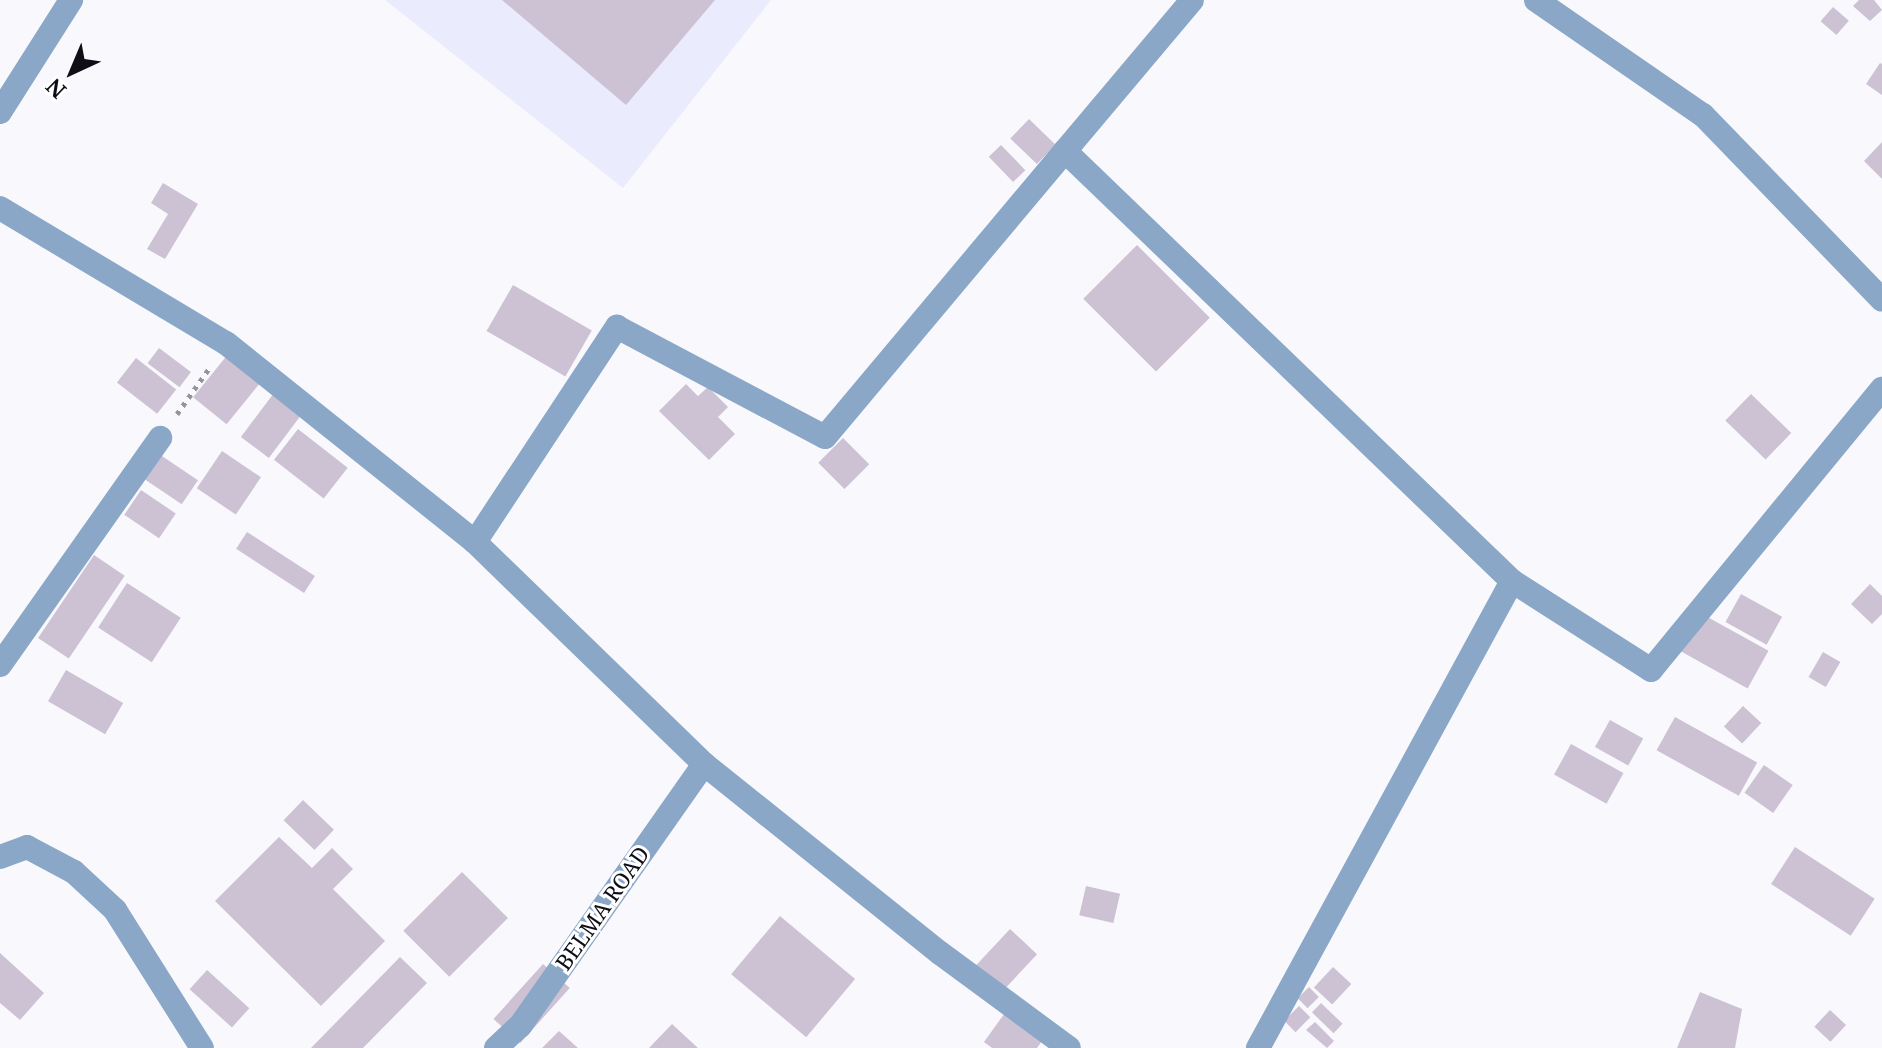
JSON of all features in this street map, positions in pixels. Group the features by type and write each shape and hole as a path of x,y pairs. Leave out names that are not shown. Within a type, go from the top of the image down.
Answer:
{"street":[{"path":"0,112 71,0"},
{"path":"475,542 617,327 825,437 1192,0"},
{"path":"1536,0 1703,115 1882,300"},
{"path":"1065,151 1512,581 1651,670 1882,389"},
{"path":"0,208 226,343 475,542 704,764 940,953 1069,1048"},
{"path":"0,665 160,438"},
{"path":"1258,1048 1512,581"},
{"name":"BELMA ROAD","path":"496,1048 520,1026 704,764"},
{"path":"0,857 27,847 74,872 105,901 202,1048"}],"path":[{"path":"160,438 226,343"}],"shaded area":[{"path":"385,0 771,0 623,188"}],"building":[{"path":"502,0 715,0 626,105"},
{"path":"1859,0 1874,0 1882,10 1870,21 1853,6"},
{"path":"1833,7 1849,21 1836,35 1821,21"},
{"path":"1882,64 1882,95 1866,84"},
{"path":"1029,119 1056,145 1037,164 1010,138"},
{"path":"1882,142 1882,179 1864,161"},
{"path":"1001,145 1025,170 1013,182 989,157"},
{"path":"163,183 198,204 165,259 147,249 168,214 151,203"},
{"path":"1137,245 1210,318 1156,372 1083,299"},
{"path":"513,285 592,330 565,376 486,331"},
{"path":"159,348 191,372 180,387 148,363"},
{"path":"229,353 262,380 227,424 193,397"},
{"path":"136,358 176,389 157,414 117,382"},
{"path":"686,384 698,396 708,387 728,407 718,417 735,434 709,460 659,411"},
{"path":"280,385 308,406 269,458 241,437"},
{"path":"1751,394 1791,433 1766,460 1725,421"},
{"path":"298,429 348,468 324,499 274,460"},
{"path":"843,438 869,464 844,489 818,463"},
{"path":"222,451 261,477 236,515 197,488"},
{"path":"159,454 198,480 182,504 143,478"},
{"path":"141,490 176,513 159,538 124,515"},
{"path":"247,532 315,576 304,593 236,549"},
{"path":"94,555 125,576 69,659 38,638"},
{"path":"127,583 181,618 152,662 98,627"},
{"path":"1870,584 1882,596 1882,614 1872,624 1851,604"},
{"path":"1741,594 1782,617 1767,645 1725,622"},
{"path":"1702,614 1768,651 1748,688 1681,652"},
{"path":"1823,652 1840,662 1826,687 1808,677"},
{"path":"66,670 123,703 105,734 48,701"},
{"path":"1743,706 1761,723 1742,744 1724,726"},
{"path":"1675,717 1757,763 1739,796 1657,750"},
{"path":"1610,720 1643,738 1628,766 1595,747"},
{"path":"1571,744 1623,773 1607,804 1554,775"},
{"path":"1764,765 1793,785 1773,813 1744,793"},
{"path":"303,800 334,830 314,850 284,820"},
{"path":"279,837 312,868 332,848 353,869 333,889 385,941 321,1006 215,901"},
{"path":"1795,847 1875,899 1851,936 1771,884"},
{"path":"462,872 508,918 449,977 403,931"},
{"path":"1086,886 1120,894 1113,923 1079,915"},
{"path":"780,916 855,979 806,1037 731,974"},
{"path":"1010,929 1037,954 1003,991 976,966"},
{"path":"0,953 44,993 20,1020 0,1003"},
{"path":"400,957 427,983 363,1048 311,1048"},
{"path":"543,964 570,988 520,1043 493,1019"},
{"path":"1333,967 1351,984 1332,1005 1314,987"},
{"path":"207,970 249,1008 232,1027 190,989"},
{"path":"1309,987 1319,997 1308,1008 1298,998"},
{"path":"1700,992 1742,1009 1735,1048 1677,1048"},
{"path":"1012,1003 1049,1031 1037,1048 992,1048 984,1042"},
{"path":"1321,1003 1343,1024 1334,1033 1312,1012"},
{"path":"1299,1006 1310,1017 1295,1032 1284,1021"},
{"path":"1830,1010 1846,1025 1830,1042 1814,1027"},
{"path":"1315,1022 1334,1041 1327,1048 1306,1030"},
{"path":"672,1024 698,1048 649,1048"},
{"path":"559,1031 578,1048 542,1048"}]}
